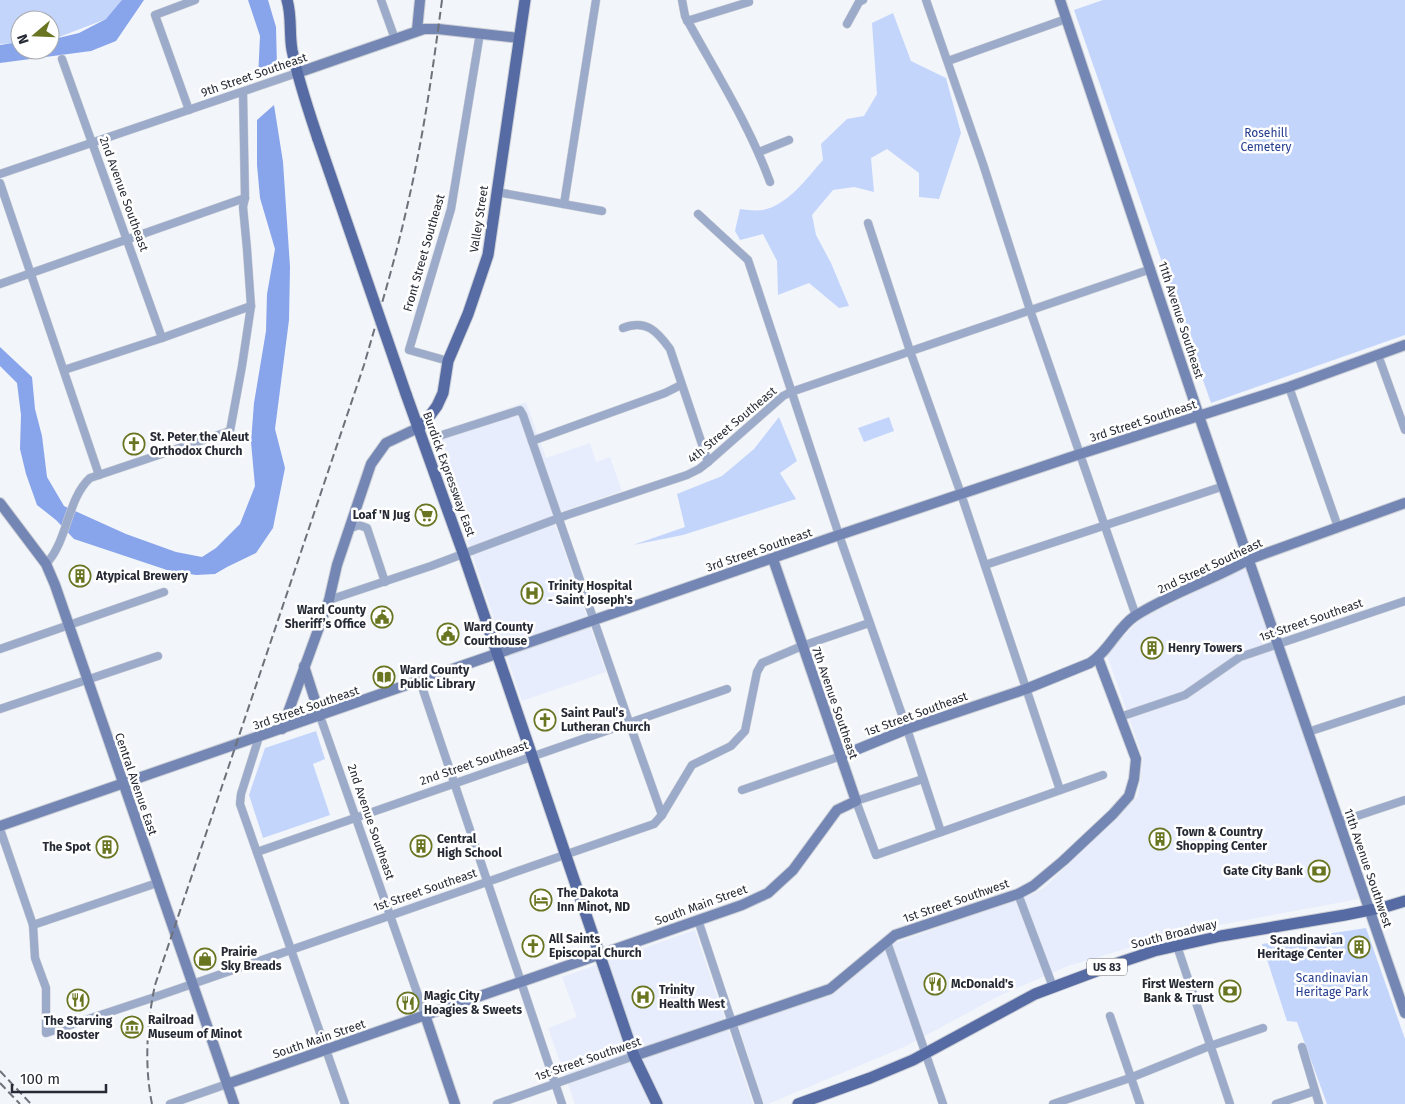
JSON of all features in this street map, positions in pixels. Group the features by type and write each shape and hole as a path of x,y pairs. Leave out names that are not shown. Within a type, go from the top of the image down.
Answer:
{"main road":[{"name":"Burdick Expressway East","path":"287,0 297,73 318,139 498,654 634,1056 656,1102"},
{"name":"Valley Street","path":"418,428 426,422 443,393 448,361 468,314 488,255 525,0"},
{"name":"South Broadway","path":"798,1104 870,1078 926,1054 1035,994 1154,951 1221,936 1405,902"}],"street":[{"path":"189,110 155,15 194,0"},
{"path":"381,0 395,39"},
{"path":"417,30 420,0"},
{"path":"564,204 596,0"},
{"path":"682,0 687,21 759,152 770,182"},
{"path":"847,24 859,2 863,0"},
{"path":"926,0 1009,240 1030,310 1136,616"},
{"name":"11th Avenue Southeast","path":"1060,0 1199,416 1250,559 1308,732"},
{"path":"687,21 750,2"},
{"path":"948,61 1066,19"},
{"name":"9th Street Southeast","path":"0,174 243,92 417,30 434,28 519,38"},
{"name":"Front Street Southeast","path":"448,361 409,350 451,209 480,34"},
{"name":"2nd Avenue Southeast","path":"62,59 162,338"},
{"path":"46,564 55,555 77,498 84,483 90,478 230,431 251,306 243,206 245,198 243,92"},
{"path":"759,152 789,140"},
{"path":"0,183 99,475"},
{"path":"497,192 602,211"},
{"path":"0,284 245,198"},
{"path":"698,214 748,260 839,535 941,832 1103,775"},
{"path":"868,223 910,352 961,494 1060,790"},
{"name":"4th Street Southeast","path":"329,600 385,582 558,518 687,475 708,462 783,396 791,392 1151,269"},
{"path":"64,370 251,306"},
{"path":"623,328 631,325 644,325 658,334 670,349 708,462"},
{"name":"3rd Street Southeast","path":"0,827 839,535 1080,454 1289,387 1405,345"},
{"path":"1378,355 1405,430"},
{"path":"532,440 665,393 681,385"},
{"path":"1289,387 1338,527"},
{"path":"442,435 520,410 523,415 662,815"},
{"path":"282,729 329,600 337,565 371,464 382,448 392,440 418,428"},
{"path":"985,565 1224,486"},
{"name":"Central Avenue East","path":"0,503 46,564 55,586 234,1104"},
{"name":"2nd Street Southeast","path":"1098,658 1126,623 1136,616 1250,559 1405,503"},
{"path":"351,528 359,525 367,528 385,582"},
{"name":"7th Avenue Southeast","path":"773,559 876,855 941,832"},
{"path":"0,649 164,592"},
{"name":"1st Street Southeast","path":"1120,717 1185,695 1240,657 1405,601"},
{"path":"662,815 692,765 731,746 745,731 757,672 762,663 802,646 869,623"},
{"path":"0,709 158,656"},
{"name":"1st Street Southeast","path":"742,790 841,756 907,729 1026,689 1098,658"},
{"name":"1st Street Southwest","path":"497,1104 830,989 895,935 1018,894 1033,886 1113,814 1129,796 1134,779 1136,759 1098,658"},
{"name":"2nd Avenue Southeast","path":"304,665 320,716 425,1015"},
{"path":"420,681 562,1104"},
{"name":"2nd Street Southeast","path":"257,852 727,689"},
{"path":"1308,732 1405,700"},
{"name":"11th Avenue Southwest","path":"1308,732 1405,1013"},
{"path":"259,737 241,794 240,804 345,1104"},
{"name":"South Main Street","path":"227,1084 742,905 768,893 793,870 837,810 856,801 923,779"},
{"path":"1339,822 1405,800"},
{"name":"1st Street Southeast","path":"33,925 35,958 46,988 46,1033 60,1030 654,824 662,815"},
{"path":"0,827 33,925 157,883"},
{"path":"1018,894 1053,987"},
{"path":"698,920 759,1104"},
{"path":"888,942 943,1104"},
{"path":"1177,946 1230,1104"},
{"path":"425,1015 456,1104"},
{"path":"1110,1016 1140,1104"},
{"path":"1053,1104 1130,1078 1210,1046 1263,1028"},
{"path":"1302,1047 1319,1104"},
{"path":"170,1104 227,1084"},
{"path":"1276,1104 1315,1091"}],"shaded area":[{"name":"Trinity Hospital - Saint Joseph's","path":"526,402 546,458 590,443 596,462 610,457 622,491 552,515 606,672 522,701 431,434"},
{"path":"1247,567 1359,899 1182,932 1068,966 1001,995 904,1047 768,1104 764,1104 738,1024 834,993 895,943 1035,893 1044,888 1138,796 1143,758 1107,655 1140,619"},
{"name":"Trinity Health West","path":"695,930 753,1104 575,1104 548,1028 577,1017 562,977"}],"green space":[{"path":"0,0 124,0 106,19 60,37 60,10 10,10 10,44 0,44"},
{"name":"Rosehill Cemetery","path":"1103,0 1405,0 1405,335 1211,403 1074,10"},
{"path":"893,13 911,61 946,78 961,133 939,199 919,197 919,173 887,149 871,158 874,192 854,187 833,190 812,215 816,235 831,263 849,306 839,308 809,283 778,295 777,261 763,234 740,240 735,231 740,209 763,210 781,203 789,197 823,160 821,144 847,119 864,116 877,94 872,23"},
{"path":"779,417 797,461 780,473 796,499 683,535 633,545 685,527 677,494 722,476 754,449"},
{"path":"889,417 894,431 864,442 858,428"},
{"path":"316,731 325,759 313,764 330,815 263,838 249,795 265,748"},
{"name":"Scandinavian Heritage Park","path":"1366,928 1405,1039 1405,1104 1327,1104 1297,1022 1287,1021 1262,944"}],"water":[{"path":"122,0 144,0 116,41 91,51 60,55 60,38 79,33 106,19"},
{"path":"248,0 268,0 276,27 277,67 258,78 260,36"},
{"path":"10,44 10,60 23,60 0,63 0,45"},
{"path":"274,105 283,162 290,267 289,320 275,429 285,468 273,528 256,553 215,574 196,575 167,570 74,539 56,520 37,505 26,474 20,449 21,415 17,383 0,366 0,347 32,377 35,409 42,436 47,477 64,506 126,534 176,552 202,557 216,548 240,524 255,486 251,442 254,403 266,331 267,294 275,249 260,198 257,165 257,120"}],"railway":[{"path":"152,1104 147,1059 150,1014 155,985 364,365 392,267 413,181 427,104 442,0"},
{"path":"0,1071 31,1104"},
{"path":"0,1083 20,1104"}],"place":[{"name":"St. Peter the Aleut Orthodox Church","path":"134,444"},
{"name":"Loaf 'N Jug","path":"426,515"},
{"name":"Atypical Brewery","path":"80,576"},
{"name":"Trinity Hospital - Saint Joseph's","path":"532,593"},
{"name":"Ward County Sheriff’s Office","path":"382,617"},
{"name":"Ward County Courthouse","path":"448,634"},
{"name":"Henry Towers","path":"1152,648"},
{"name":"Ward County Public Library","path":"384,677"},
{"name":"Saint Paul’s Lutheran Church","path":"545,720"},
{"name":"Town & Country Shopping Center","path":"1160,839"},
{"name":"Central High School","path":"421,846"},
{"name":"The Spot","path":"107,847"},
{"name":"Gate City Bank","path":"1319,871"},
{"name":"The Dakota Inn Minot, ND","path":"541,900"},
{"name":"All Saints Episcopal Church","path":"533,946"},
{"name":"Scandinavian Heritage Center","path":"1359,947"},
{"name":"Prairie Sky Breads","path":"205,959"},
{"name":"McDonald's","path":"935,984"},
{"name":"First Western Bank & Trust","path":"1230,991"},
{"name":"Trinity Health West","path":"643,997"},
{"name":"The Starving Rooster","path":"78,1000"},
{"name":"Magic City Hoagies & Sweets","path":"408,1003"},
{"name":"Railroad Museum of Minot","path":"132,1027"}]}
